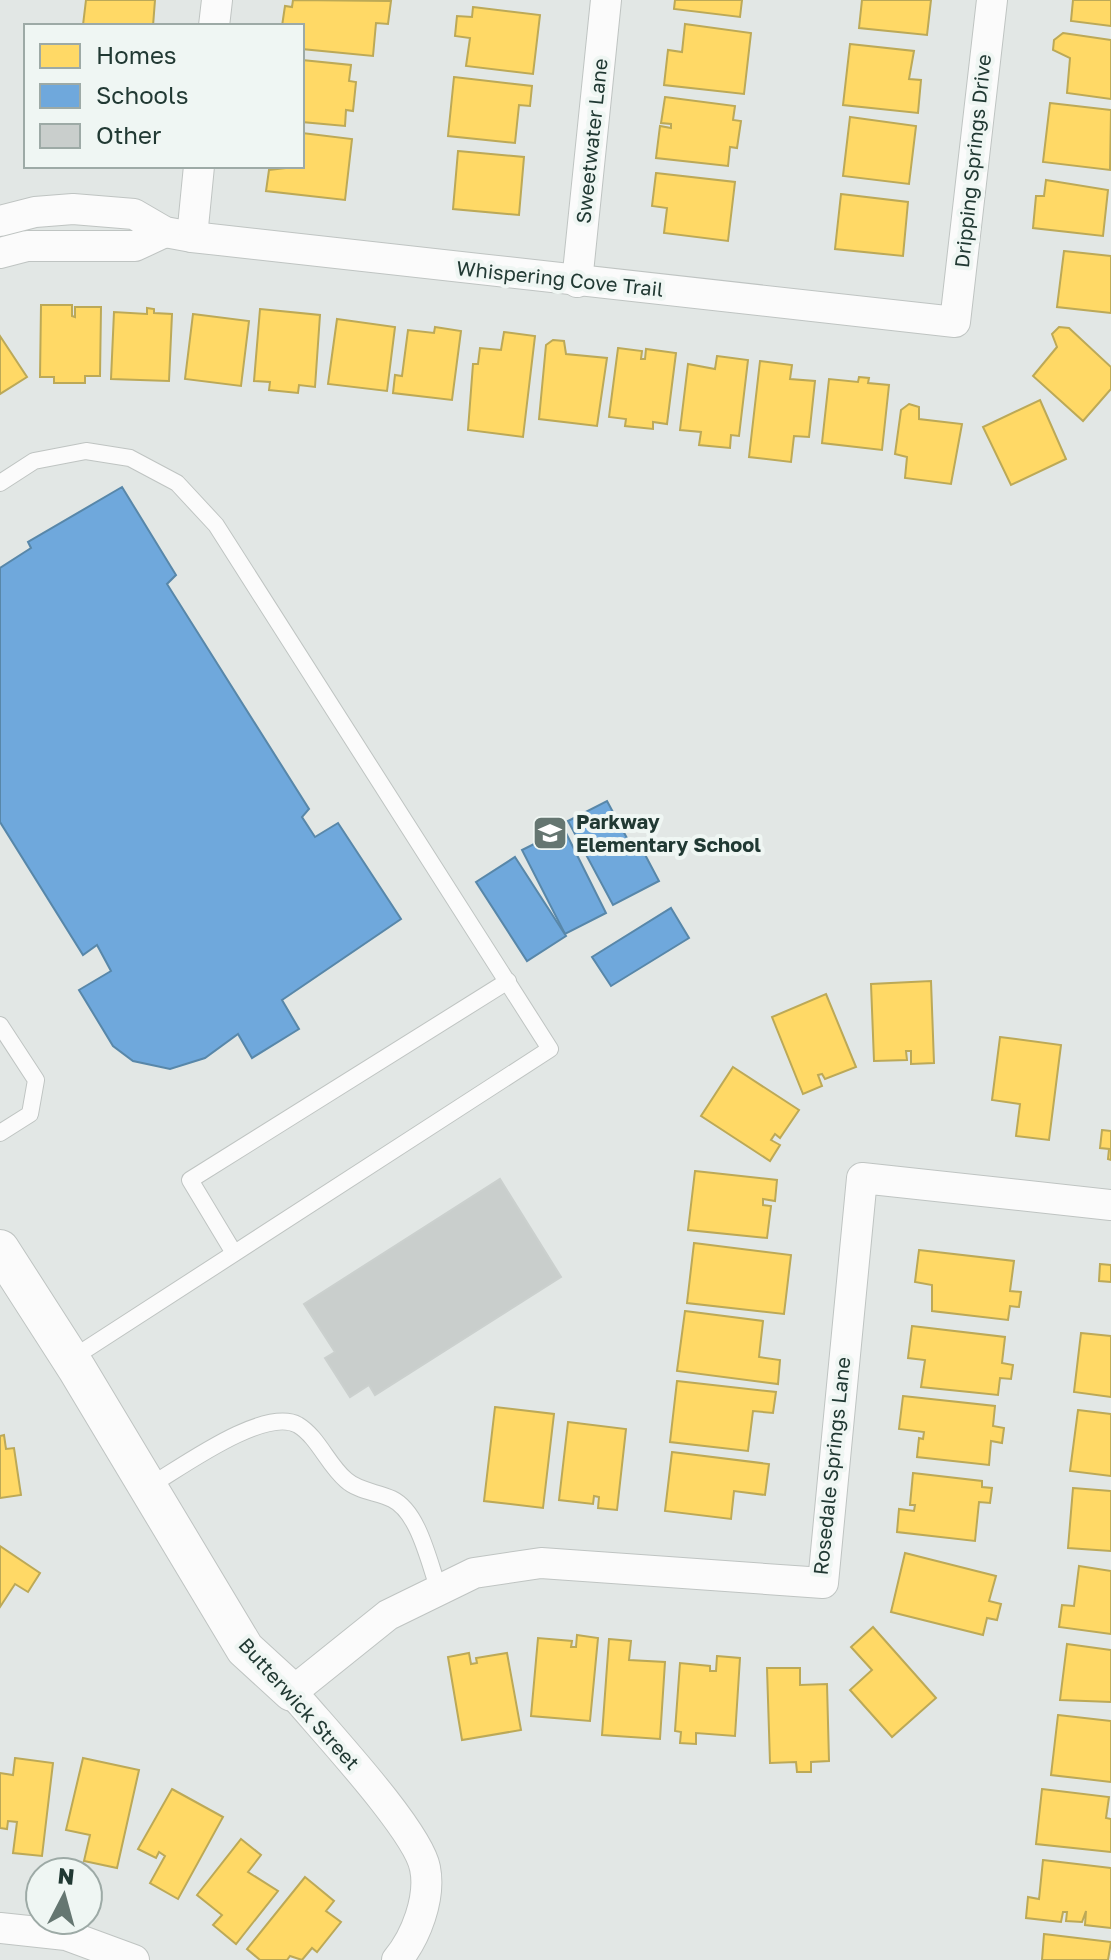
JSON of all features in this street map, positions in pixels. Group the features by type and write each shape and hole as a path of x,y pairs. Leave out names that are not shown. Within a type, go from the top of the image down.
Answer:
{"street":[{"path":"214,24 217,0"},
{"name":"Sweetwater Lane","path":"577,282 606,0"},
{"name":"Dripping Springs Drive","path":"955,322 992,0"},
{"path":"178,234 198,168"},
{"name":"Whispering Cove Trail","path":"0,221 35,212 73,209 134,214 178,234 577,282 955,322"},
{"name":"Whispering Cove Trail","path":"0,253 27,246 135,246 178,234"},
{"name":"Rosedale Springs Lane","path":"292,1692 388,1615 474,1573 541,1563 823,1583 862,1178 1111,1205"},
{"name":"Butterwick Street","path":"0,1249 74,1364 245,1649 292,1692 392,1810 425,1865 422,1911 397,1960"},
{"path":"0,1928 66,1935 134,1960"}],"lane":[{"path":"0,483 34,461 86,451 130,458 177,483 216,525 550,1049 234,1253 74,1364"},
{"path":"234,1253 190,1180 508,981"},
{"path":"0,1025 36,1080 30,1114 0,1133"},
{"path":"148,1487 244,1431 274,1421 295,1423 350,1484 394,1500 408,1511 439,1590"}],"building: Homes":[{"path":"86,0 155,0 153,24 83,24"},
{"path":"293,0 391,1 388,24 376,23 373,56 304,49 304,24 282,24 285,6 292,7"},
{"path":"675,0 742,0 740,17 674,9"},
{"path":"862,0 931,0 927,35 859,28"},
{"path":"1073,0 1111,0 1111,26 1071,21"},
{"path":"473,7 540,15 533,74 466,66 470,38 455,36 457,16 472,17"},
{"path":"685,24 751,33 744,94 664,85 668,50 682,52"},
{"path":"1063,33 1111,40 1111,99 1067,93 1070,58 1053,50 1054,40"},
{"path":"850,44 914,51 909,79 921,80 918,113 843,105"},
{"path":"304,60 351,65 349,81 356,82 353,111 346,110 345,126 304,122"},
{"path":"454,77 532,86 530,106 519,105 515,143 448,136"},
{"path":"665,97 735,106 733,120 741,121 737,148 730,147 728,166 656,158 660,126 671,128 671,124 661,123"},
{"path":"1050,103 1111,110 1110,170 1043,162"},
{"path":"850,117 916,126 909,184 843,176"},
{"path":"304,133 352,139 345,200 266,191 269,170 304,168"},
{"path":"458,151 524,157 519,215 453,209"},
{"path":"656,173 735,182 728,241 664,233 667,208 652,206"},
{"path":"1046,180 1108,190 1103,236 1033,228 1036,196 1044,196"},
{"path":"841,194 908,202 903,256 835,249"},
{"path":"1064,251 1111,256 1111,313 1057,307"},
{"path":"41,305 72,305 72,316 75,317 75,307 101,307 100,376 85,376 85,383 54,383 54,377 40,377"},
{"path":"147,308 154,309 154,313 172,314 169,381 111,379 114,312 147,314"},
{"path":"260,309 320,315 315,387 299,385 298,393 269,390 270,382 254,381"},
{"path":"193,314 249,321 241,386 185,379"},
{"path":"337,319 395,327 387,391 328,384"},
{"path":"435,327 461,331 452,400 393,393 395,375 402,376 408,330 434,333"},
{"path":"1059,327 1069,328 1111,367 1111,389 1083,421 1033,376 1057,347 1052,334"},
{"path":"504,332 535,336 523,437 468,430 473,364 478,364 480,348 501,350"},
{"path":"0,336 27,377 0,394"},
{"path":"553,340 564,341 566,354 607,358 597,426 539,419 546,345"},
{"path":"618,348 642,351 641,359 645,359 646,349 676,353 667,424 653,422 653,429 625,426 626,419 609,417"},
{"path":"717,356 748,360 739,436 731,435 730,448 699,445 701,432 680,430 688,364 715,369"},
{"path":"760,361 792,365 790,379 815,381 809,437 794,436 791,462 749,457"},
{"path":"859,377 869,378 868,383 889,385 882,450 822,443 829,379 858,382"},
{"path":"1040,400 1066,459 1011,485 983,427"},
{"path":"909,404 919,407 919,419 962,424 951,484 905,478 907,457 895,454 901,410"},
{"path":"931,981 934,1063 911,1064 911,1051 906,1051 907,1060 874,1061 871,984"},
{"path":"826,994 856,1067 825,1079 822,1074 818,1075 822,1086 803,1094 772,1017"},
{"path":"1000,1037 1061,1045 1049,1140 1016,1136 1020,1104 992,1100"},
{"path":"733,1067 799,1110 780,1138 775,1134 771,1140 780,1145 770,1161 701,1116"},
{"path":"1102,1130 1111,1131 1111,1160 1108,1159 1109,1149 1100,1148"},
{"path":"695,1171 777,1180 775,1201 763,1199 763,1205 771,1206 767,1238 688,1230"},
{"path":"694,1243 791,1255 784,1314 687,1303"},
{"path":"919,1250 1014,1261 1010,1291 1021,1292 1019,1307 1010,1306 1008,1320 932,1311 932,1285 915,1282"},
{"path":"1100,1264 1111,1265 1111,1282 1099,1281"},
{"path":"685,1311 763,1321 759,1357 780,1360 778,1384 677,1371"},
{"path":"912,1326 1005,1337 1002,1363 1013,1365 1011,1379 1000,1378 998,1395 921,1387 925,1360 908,1358"},
{"path":"1081,1333 1111,1336 1111,1397 1074,1392"},
{"path":"677,1381 776,1392 773,1413 753,1411 748,1451 670,1442"},
{"path":"903,1396 995,1406 993,1426 1004,1428 1002,1443 991,1441 989,1465 917,1457 919,1438 923,1439 924,1432 899,1429"},
{"path":"495,1407 554,1414 543,1508 484,1501"},
{"path":"1078,1410 1111,1414 1111,1476 1070,1471"},
{"path":"568,1422 626,1429 617,1510 598,1508 599,1497 594,1496 593,1504 559,1500"},
{"path":"4,1435 6,1449 14,1448 21,1495 0,1498 0,1436"},
{"path":"672,1452 769,1464 765,1495 734,1491 731,1519 665,1511"},
{"path":"913,1473 982,1481 982,1487 992,1488 990,1503 979,1502 975,1541 897,1532 899,1509 914,1511 915,1505 910,1505"},
{"path":"1073,1488 1111,1491 1111,1551 1068,1548"},
{"path":"0,1546 40,1573 28,1592 15,1584 0,1607"},
{"path":"905,1553 996,1576 989,1601 1001,1604 997,1620 987,1618 983,1635 891,1612"},
{"path":"1079,1566 1111,1571 1111,1634 1059,1627 1062,1605 1074,1606"},
{"path":"873,1627 936,1698 892,1737 850,1690 872,1670 851,1647"},
{"path":"577,1635 598,1638 590,1721 531,1716 538,1638 572,1641 571,1647 576,1647"},
{"path":"609,1639 631,1641 629,1660 665,1662 660,1739 602,1735"},
{"path":"1067,1644 1111,1650 1111,1702 1060,1700"},
{"path":"469,1653 471,1664 477,1663 476,1658 507,1653 521,1730 462,1740 448,1657"},
{"path":"717,1656 740,1658 735,1736 696,1733 696,1744 680,1743 681,1732 675,1731 680,1663 710,1666 710,1671 716,1671"},
{"path":"767,1668 800,1668 800,1685 827,1684 829,1761 811,1762 811,1772 797,1772 796,1762 770,1763"},
{"path":"1058,1715 1111,1721 1111,1782 1051,1775"},
{"path":"15,1758 53,1763 42,1856 13,1853 17,1822 8,1821 7,1829 0,1828 0,1773 13,1775"},
{"path":"83,1758 139,1770 117,1868 104,1865 104,1856 85,1856 90,1835 66,1830"},
{"path":"172,1789 223,1817 178,1899 150,1883 165,1856 159,1852 156,1858 138,1849"},
{"path":"1042,1789 1109,1797 1106,1818 1111,1819 1111,1852 1036,1844"},
{"path":"241,1839 261,1855 248,1872 278,1891 236,1944 213,1925 222,1915 197,1895"},
{"path":"1043,1860 1111,1868 1111,1928 1085,1925 1086,1911 1082,1922 1066,1921 1067,1912 1063,1912 1061,1922 1026,1918 1028,1897 1039,1899"},
{"path":"305,1877 334,1901 326,1911 341,1922 317,1952 312,1948 302,1960 290,1956 287,1960 260,1960 247,1949"},
{"path":"1044,1934 1111,1942 1108,1960 1042,1960"}],"building: Schools":[{"path":"122,487 176,575 167,584 309,809 302,817 315,837 338,823 401,919 282,1000 299,1029 252,1058 238,1034 205,1058 170,1069 133,1061 113,1046 79,990 111,971 97,945 83,955 0,822 0,568 31,548 28,542"},
{"path":"607,801 635,853 642,849 659,881 613,905 568,821"},
{"path":"564,829 606,913 565,934 522,850"},
{"path":"515,857 566,936 527,961 476,882"},
{"path":"671,908 689,938 611,986 592,957"}],"building: Other":[{"path":"500,1179 561,1277 375,1395 369,1385 350,1397 325,1358 335,1352 304,1304"}],"place":[{"name":"Parkway Elementary School","path":"550,833"}]}
